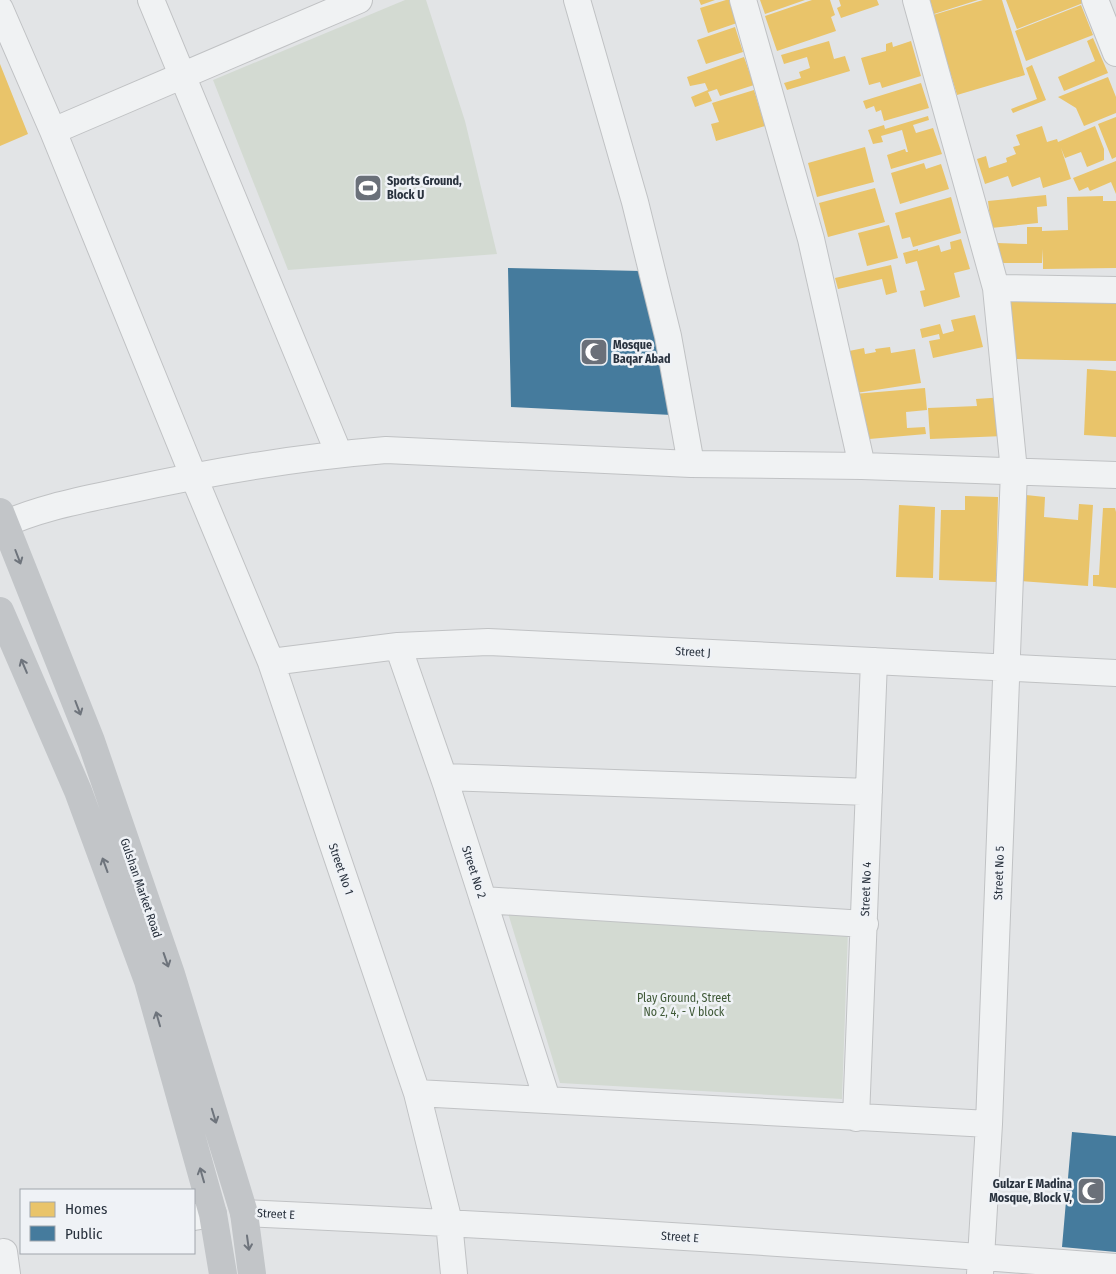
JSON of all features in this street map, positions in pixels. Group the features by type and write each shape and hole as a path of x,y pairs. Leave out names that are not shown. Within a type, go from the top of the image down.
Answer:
{"main road":[{"name":"Gulshan Market Road","path":"2,521 94,750 171,974 244,1213 252,1274"},
{"name":"Gulshan Market Road","path":"0,611 78,791 148,981 203,1216 223,1274"}],"street":[{"path":"151,0 339,454"},
{"path":"53,131 359,0"},
{"path":"577,0 635,202 668,336 690,464"},
{"path":"743,0 811,239 862,466"},
{"name":"Street No 5","path":"916,0 996,288 1014,471 989,1124 980,1265"},
{"name":"Street No 1","path":"0,8 53,131 271,662 417,1093 449,1222 454,1274"},
{"path":"1104,10 1116,53"},
{"path":"996,288 1116,290"},
{"path":"2,521 78,501 193,475 339,454 386,450 690,464 862,466 1116,475"},
{"name":"Street J","path":"271,662 398,646 488,642 1116,673"},
{"name":"Street No 2","path":"398,646 444,777 547,1099"},
{"name":"Street No 4","path":"856,1118 874,661"},
{"path":"444,777 868,792"},
{"path":"484,900 865,924"},
{"path":"417,1093 989,1124"},
{"name":"Street E","path":"244,1213 449,1222 980,1265 1116,1267"}],"green space":[{"name":"Sports Ground, Block U","path":"405,0 426,0 465,121 497,254 288,270 213,80"},
{"name":"Play Ground, Street No 2, 4, - V block","path":"507,910 848,930 842,1099 560,1083"}],"building: Homes":[{"path":"699,0 715,0 701,5"},
{"path":"729,0 737,23 708,33 700,8"},
{"path":"760,0 805,0 765,14"},
{"path":"812,0 830,0 835,15 831,17 836,31 777,51 765,16"},
{"path":"839,0 877,0 879,5 841,18 837,8 841,6"},
{"path":"930,0 978,0 934,14"},
{"path":"983,0 1002,0 1025,75 957,95 933,15"},
{"path":"1006,0 1082,0 1083,3 1017,29"},
{"path":"1081,5 1093,35 1026,61 1015,31"},
{"path":"735,27 743,52 706,64 697,40"},
{"path":"1093,38 1108,73 1064,91 1058,77 1095,61 1087,41"},
{"path":"829,41 834,59 845,56 850,71 787,90 784,83 801,78 799,72 810,68 807,57 784,64 781,55"},
{"path":"911,41 921,76 882,88 880,82 869,85 861,58 886,51 886,44 892,42 893,47"},
{"path":"744,57 754,85 720,96 717,89 708,92 712,101 695,107 691,97 708,90 705,83 690,86 687,77"},
{"path":"0,64 28,134 0,146"},
{"path":"1032,65 1046,100 1013,113 1011,109 1037,99 1026,68"},
{"path":"1108,77 1116,97 1116,113 1084,126 1076,108 1058,97"},
{"path":"921,83 929,108 884,121 881,110 876,112 874,106 866,109 863,101"},
{"path":"754,90 765,126 716,141 711,124 719,122 712,103"},
{"path":"928,116 929,120 913,125 916,133 933,128 942,154 891,169 887,155 905,149 908,152 902,130 881,136 883,142 873,144 868,130 884,125 885,129"},
{"path":"1116,117 1116,157 1112,159 1098,124"},
{"path":"1042,126 1047,142 1057,139 1058,142 1095,126 1104,149 1104,160 1087,167 1081,152 1065,158 1061,148 1071,179 1043,188 1040,177 1012,187 1008,176 985,184 977,159 986,156 989,168 1007,162 1006,158 1016,154 1013,147 1020,145 1016,135"},
{"path":"865,147 874,182 817,197 808,163"},
{"path":"1116,161 1116,194 1111,182 1090,191 1088,187 1079,191 1073,178"},
{"path":"924,163 926,169 941,164 949,189 900,204 891,173"},
{"path":"875,188 885,222 828,237 819,203"},
{"path":"1046,195 1047,206 1037,207 1038,223 991,228 988,201"},
{"path":"1103,196 1103,201 1116,201 1116,268 1043,269 1043,249 1042,263 996,263 997,243 1027,244 1027,227 1042,227 1042,231 1068,230 1067,197"},
{"path":"951,197 961,233 913,247 910,237 902,239 895,213"},
{"path":"889,225 898,258 867,266 858,233"},
{"path":"961,239 970,269 954,273 960,297 924,307 920,291 925,290 917,261 906,264 903,253 939,245 941,252 951,249 950,242"},
{"path":"891,265 897,292 886,295 882,279 838,289 835,278"},
{"path":"1005,291 1116,294 1116,361 1011,359"},
{"path":"975,315 983,347 933,358 929,341 940,339 939,334 922,338 920,329 940,324 943,334 954,331 951,320"},
{"path":"890,347 891,353 915,349 921,383 856,393 849,351 864,348 865,354 876,352 875,349"},
{"path":"1087,369 1116,371 1116,437 1084,435"},
{"path":"925,388 927,410 906,412 907,428 925,427 926,434 858,440 854,394"},
{"path":"1005,397 1004,436 930,439 928,408 977,406 976,399"},
{"path":"1026,495 1045,497 1044,517 1078,520 1079,504 1093,505 1088,586 1020,581"},
{"path":"965,496 998,497 996,582 939,580 941,510 965,510"},
{"path":"899,505 935,507 933,578 896,577"},
{"path":"1103,508 1115,508 1116,512 1116,588 1093,586 1093,575 1099,575"}],"building: Public":[{"path":"508,268 641,271 672,415 511,407"},
{"name":"Gulzar E Madina Mosque, Block V,","path":"1072,1132 1116,1136 1116,1252 1062,1247"}],"place":[{"name":"Sports Ground, Block U","path":"368,188"},
{"name":"Mosque Baqar Abad","path":"594,352"},
{"name":"Gulzar E Madina Mosque, Block V,","path":"1091,1191"}]}
